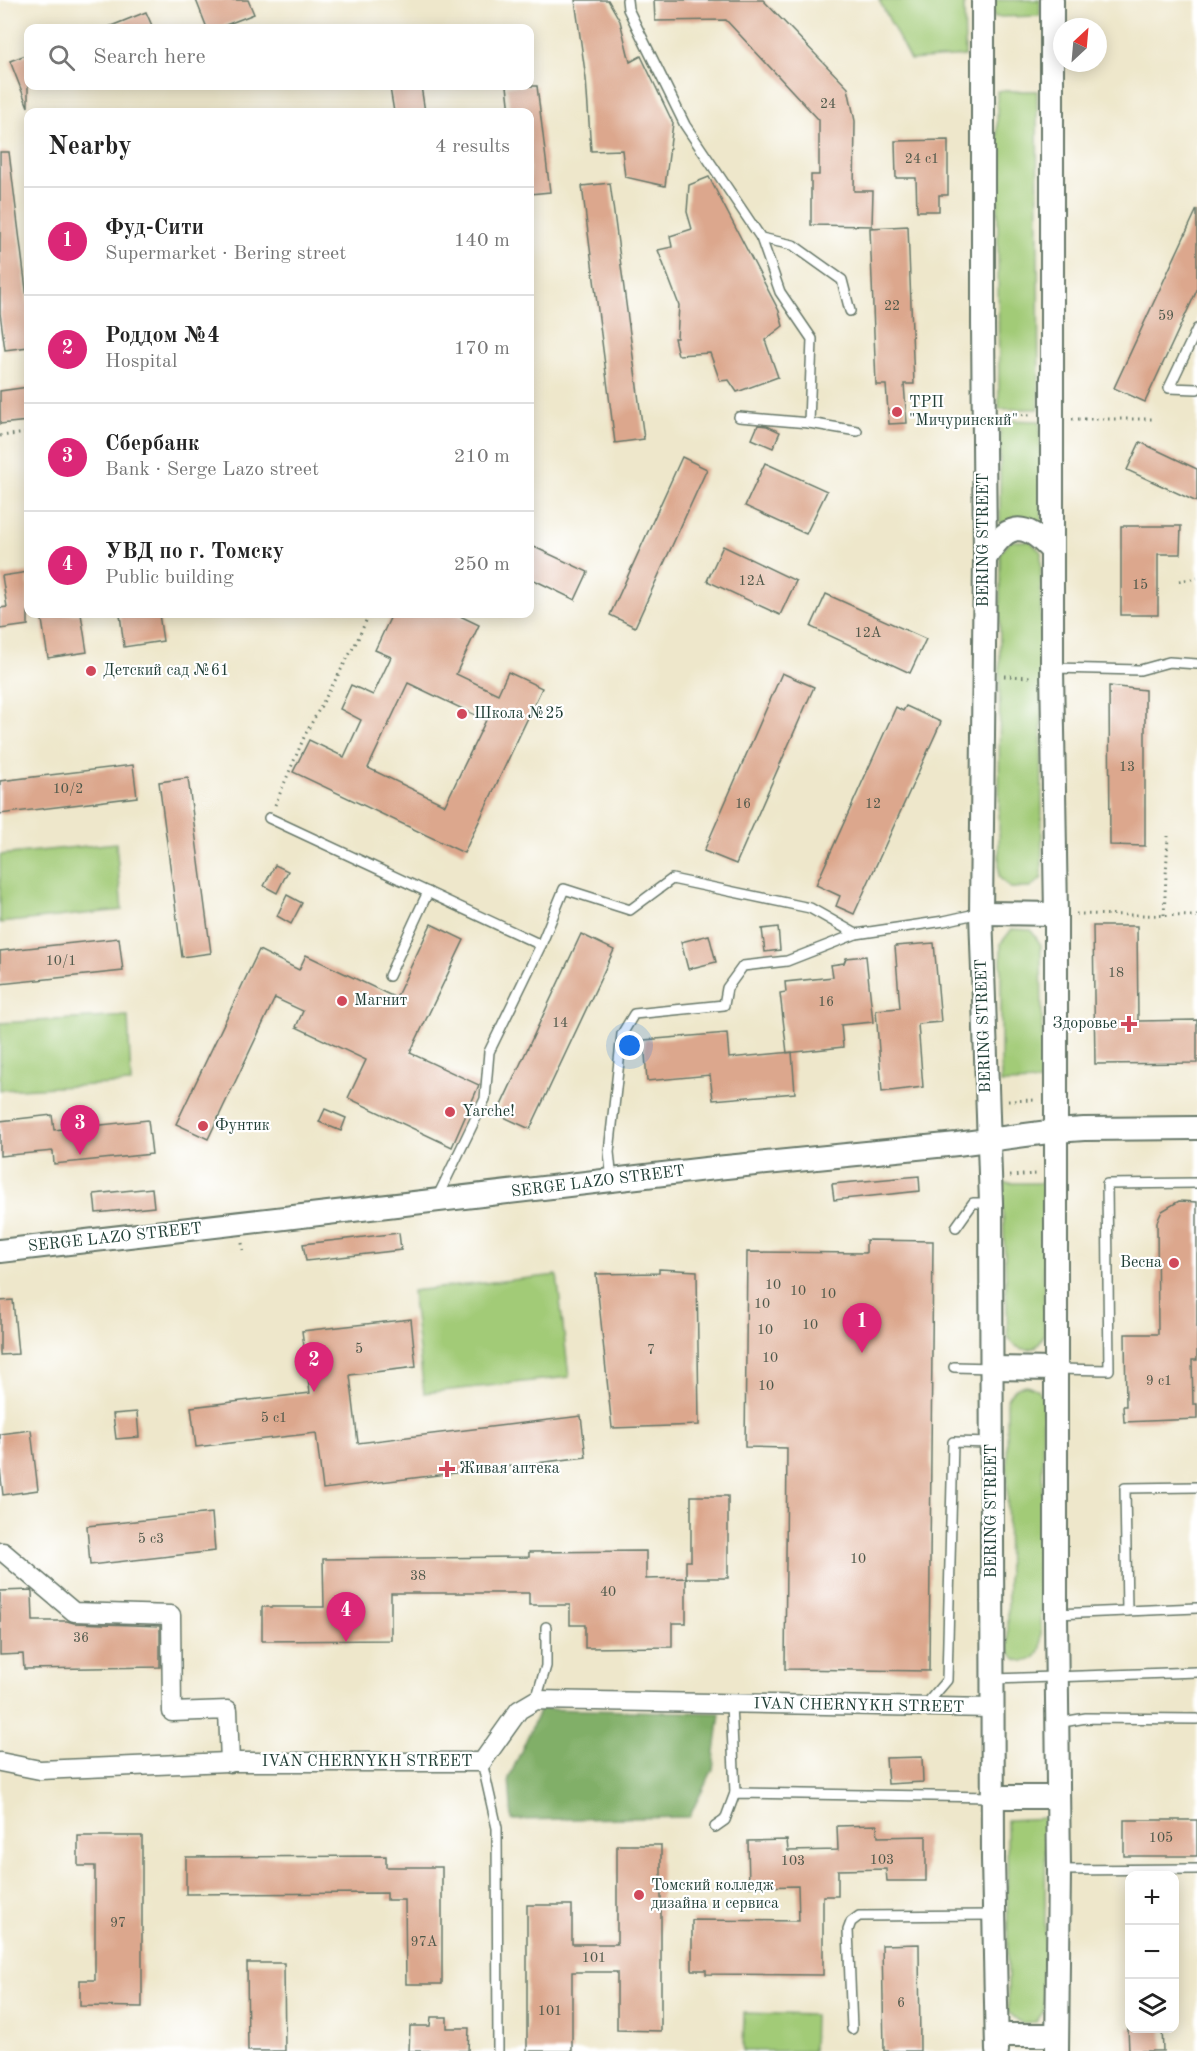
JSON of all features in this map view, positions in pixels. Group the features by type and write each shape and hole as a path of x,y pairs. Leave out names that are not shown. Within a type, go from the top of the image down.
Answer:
{"street":[{"name":"BERING STREET","path":"983,0 985,559 981,912 991,1203 993,1797 997,2043"},
{"path":"997,2043 1057,2043 1059,1870 1056,1614 1056,914 1046,673 1052,551 1052,0"},
{"path":"985,559 995,542 1005,532 1019,529 1033,533 1052,551"},
{"path":"981,912 1056,914"},
{"name":"SERGE LAZO STREET","path":"0,1251 1056,1131 1197,1128"},
{"path":"992,1368 1056,1369"},
{"path":"0,1552 3,1552 74,1612 171,1615 172,1712 228,1710 230,1762"},
{"name":"IVAN CHERNYKH STREET","path":"0,1762 40,1770 230,1762 482,1762 519,1710 536,1700 993,1708"},
{"path":"993,1797 1058,1797"}],"lane":[{"path":"627,0 628,9 685,125 761,238 780,292 812,339 809,423"},
{"path":"761,238 793,245 842,280 850,311"},
{"path":"1197,329 1169,388 1197,389"},
{"path":"739,417 809,423 857,431"},
{"path":"1046,673 1140,670 1169,662 1197,664"},
{"path":"269,818 541,945"},
{"path":"436,1201 485,1099 489,1052 541,945 564,889 630,910 672,879 810,908 856,934"},
{"path":"389,976 428,892"},
{"path":"612,1180 609,1152 621,1034 634,1014 724,1005 728,988 743,966 787,961 856,934 944,921 981,912"},
{"path":"1056,1369 1109,1370 1107,1184 1197,1183"},
{"path":"956,1227 973,1203 991,1203"},
{"path":"954,1367 992,1368"},
{"path":"924,1707 947,1680 953,1442 992,1443"},
{"path":"1127,1611 1125,1488 1197,1486"},
{"path":"1056,1614 1197,1608"},
{"path":"536,1700 546,1666 546,1627"},
{"path":"993,1679 1197,1672"},
{"path":"715,1827 725,1820 735,1792 731,1704"},
{"path":"1057,1723 1086,1718 1197,1719"},
{"path":"482,1762 497,1828 498,2051"},
{"path":"735,1792 993,1797"},
{"path":"1059,1870 1197,1869"},
{"path":"852,2029 848,1930 851,1922 860,1916 995,1915"}],"path":[{"path":"984,412 1052,416 1081,421 1154,419"},
{"path":"0,436 24,433"},
{"path":"1179,581 1197,578"},
{"path":"269,818 305,735 367,618"},
{"path":"1003,676 1046,673"},
{"path":"1164,915 1168,836"},
{"path":"1056,914 1197,916"},
{"path":"1008,1101 1044,1100"},
{"path":"1004,1176 1044,1174"}],"green space":[{"path":"879,0 964,0 965,56 910,60"},
{"path":"994,0 1040,0 1040,16 994,17"},
{"path":"997,91 1037,91 1039,409 999,409"},
{"path":"1000,420 1040,421 1042,522 1000,523"},
{"path":"1011,541 1030,541 1041,552 1042,878 1030,888 1010,888 999,877 1000,553"},
{"path":"116,843 122,910 0,923 0,855"},
{"path":"1012,929 1031,930 1041,945 1043,1082 1001,1083 1001,943"},
{"path":"128,1016 131,1083 0,1090 0,1023"},
{"path":"1002,1183 1043,1183 1044,1333 1038,1345 1028,1349 1017,1347 1008,1337"},
{"path":"557,1275 569,1377 424,1393 412,1291"},
{"path":"1027,1385 1038,1390 1043,1400 1041,1648 1033,1658 1023,1661 1013,1657 1008,1645 1007,1400 1015,1389"},
{"path":"540,1709 720,1713 713,1769 689,1817 512,1820 509,1778"},
{"path":"1046,1818 1044,2011 1036,2022 1021,2023 1008,2012 1007,1820"},
{"path":"744,2013 814,2015 813,2051 743,2051"}],"building":[{"path":"196,0 248,0 254,14 228,24 205,24"},
{"path":"575,0 608,0 620,21 630,62 641,56 673,123 665,186 625,177 622,150 591,151 586,79"},
{"path":"654,0 763,0 848,88 855,121 854,191 873,191 872,226 811,225 811,175 819,175 819,120 726,20 655,21"},
{"path":"146,12 151,24 116,24"},
{"path":"24,56 24,90 28,90 28,107 10,61"},
{"path":"534,86 537,86 550,192 534,194 534,108 510,108 507,90 534,90"},
{"path":"390,90 422,90 424,108 393,108"},
{"path":"948,140 948,195 939,195 939,211 917,211 916,178 896,178 895,141"},
{"path":"0,152 9,152 24,274 24,348 5,350 0,313"},
{"path":"709,177 779,311 783,326 765,340 778,377 737,392 729,380 720,381 710,353 678,355 674,338 677,338 679,305 658,250 672,247 670,236 692,229 687,212 689,185"},
{"path":"610,183 644,439 615,443 582,186"},
{"path":"1197,209 1197,290 1145,402 1114,388"},
{"path":"908,226 914,384 904,384 907,423 889,424 886,385 876,385 870,228"},
{"path":"24,388 24,421 0,424 0,391"},
{"path":"758,425 780,432 773,448 752,439"},
{"path":"1140,442 1197,469 1197,502 1127,470"},
{"path":"682,457 707,469 635,627 610,615"},
{"path":"765,463 827,491 806,534 745,506"},
{"path":"1121,526 1181,526 1180,554 1158,554 1158,615 1121,615"},
{"path":"723,546 796,581 780,615 707,581"},
{"path":"534,547 588,572 575,600 534,580"},
{"path":"24,573 24,618 28,618 28,625 0,629 0,608 7,607 2,576"},
{"path":"826,594 926,639 910,673 811,627"},
{"path":"42,618 82,618 87,652 48,658"},
{"path":"120,618 160,618 163,641 124,647"},
{"path":"390,618 464,618 479,625 456,674 498,694 508,672 542,688 464,853 293,772 309,740 344,757 361,720 340,709 351,685 373,695 391,657 375,650","holes":["408,683 486,720 445,805 368,768"]},
{"path":"782,673 814,687 736,864 704,851"},
{"path":"1109,686 1145,690 1145,846 1110,845"},
{"path":"906,706 941,722 854,914 836,906 840,896 816,885 896,707 903,711"},
{"path":"133,765 137,797 0,814 0,781"},
{"path":"188,778 211,953 182,957 159,782"},
{"path":"275,865 288,871 277,893 264,886"},
{"path":"287,895 302,903 291,924 277,916"},
{"path":"431,924 464,940 410,1053 479,1085 452,1147 348,1098 366,1060 296,1027 303,1011 275,998 208,1139 176,1124 259,950 299,970 306,955 396,998"},
{"path":"1093,926 1137,926 1138,1021 1197,1020 1197,1063 1095,1064"},
{"path":"778,927 780,950 765,952 762,929"},
{"path":"581,934 614,950 530,1129 497,1114"},
{"path":"709,935 716,962 688,969 681,942"},
{"path":"119,938 123,971 0,984 0,951"},
{"path":"934,943 941,1022 918,1024 923,1087 882,1092 876,1010 900,1008 895,946"},
{"path":"866,956 873,1022 841,1025 843,1047 787,1053 780,993 786,992 785,982 833,977 831,965 844,963 846,958"},
{"path":"727,1033 729,1058 792,1052 795,1093 713,1100 710,1075 647,1081 644,1040"},
{"path":"325,1109 346,1118 341,1131 319,1122"},
{"path":"52,1115 54,1130 148,1120 152,1154 54,1164 53,1151 0,1156 0,1121"},
{"path":"919,1176 920,1191 834,1200 832,1184"},
{"path":"152,1188 154,1207 96,1213 94,1194"},
{"path":"1179,1201 1197,1202 1197,1360 1192,1360 1193,1404 1197,1404 1197,1419 1124,1422 1123,1406 1126,1406 1125,1334 1158,1334 1157,1222 1162,1211"},
{"path":"399,1233 401,1250 306,1261 303,1244"},
{"path":"866,1240 933,1241 929,1671 785,1669 787,1448 745,1447 747,1252 866,1253"},
{"path":"659,1269 697,1271 699,1425 612,1428 596,1274 659,1273"},
{"path":"13,1300 18,1354 0,1355 0,1301"},
{"path":"411,1319 416,1367 350,1375 358,1443 581,1416 586,1457 323,1489 316,1433 196,1447 191,1407 310,1393 302,1331"},
{"path":"137,1412 139,1437 116,1439 113,1414"},
{"path":"31,1430 38,1490 3,1495 0,1434"},
{"path":"691,1496 728,1496 728,1578 686,1578 686,1561 691,1561"},
{"path":"212,1513 215,1551 90,1565 87,1526"},
{"path":"646,1551 646,1579 686,1578 686,1623 672,1623 672,1647 585,1648 585,1625 570,1625 570,1605 529,1605 529,1593 391,1593 391,1640 262,1641 262,1607 324,1607 323,1559 529,1557 529,1552"},
{"path":"31,1590 33,1621 160,1626 160,1667 24,1669 23,1654 0,1655 0,1591"},
{"path":"922,1757 923,1782 888,1784 886,1758"},
{"path":"1124,1820 1197,1820 1197,1856 1124,1856"},
{"path":"877,1825 878,1837 926,1836 926,1881 887,1881 886,1869 838,1870 838,1896 823,1896 823,1975 706,1974 706,1970 692,1970 692,1920 799,1921 798,1886 749,1887 748,1841 787,1840 788,1851 838,1850 837,1826"},
{"path":"78,1836 142,1836 142,2007 80,2006 80,1980 95,1980 95,1866 78,1866"},
{"path":"617,1845 661,1845 661,2031 617,2030 617,1972 572,1972 572,2051 527,2051 527,1905 572,1905 572,1944 617,1944"},
{"path":"386,1856 386,1867 442,1867 442,1984 406,1984 405,1900 387,1900 387,1893 186,1894 186,1857"},
{"path":"919,1944 920,2051 884,2051 882,1945"},
{"path":"247,1963 284,1963 285,2051 248,2051"},
{"path":"431,2017 447,2017 447,2028 469,2028 468,2051 409,2051 410,2026 430,2026"},
{"path":"1128,2033 1162,2033 1163,2051 1129,2051"}],"place":[{"name":"ТРП \"Мичуринский\"","path":"897,412"},
{"name":"Детский сад №61","path":"91,671"},
{"name":"Школа №25","path":"462,714"},
{"name":"Магнит","path":"342,1001"},
{"name":"Здоровье","path":"1129,1024"},
{"name":"Yarche!","path":"450,1112"},
{"name":"Фунтик","path":"203,1126"},
{"name":"Сбербанк","path":"80,1155"},
{"name":"Весна","path":"1174,1263"},
{"name":"Фуд-Сити","path":"862,1353"},
{"name":"Роддом №4","path":"314,1392"},
{"name":"Живая аптека","path":"447,1469"},
{"name":"УВД по г. Томску","path":"346,1642"},
{"name":"Томский колледж дизайна и сервиса","path":"639,1895"}]}
